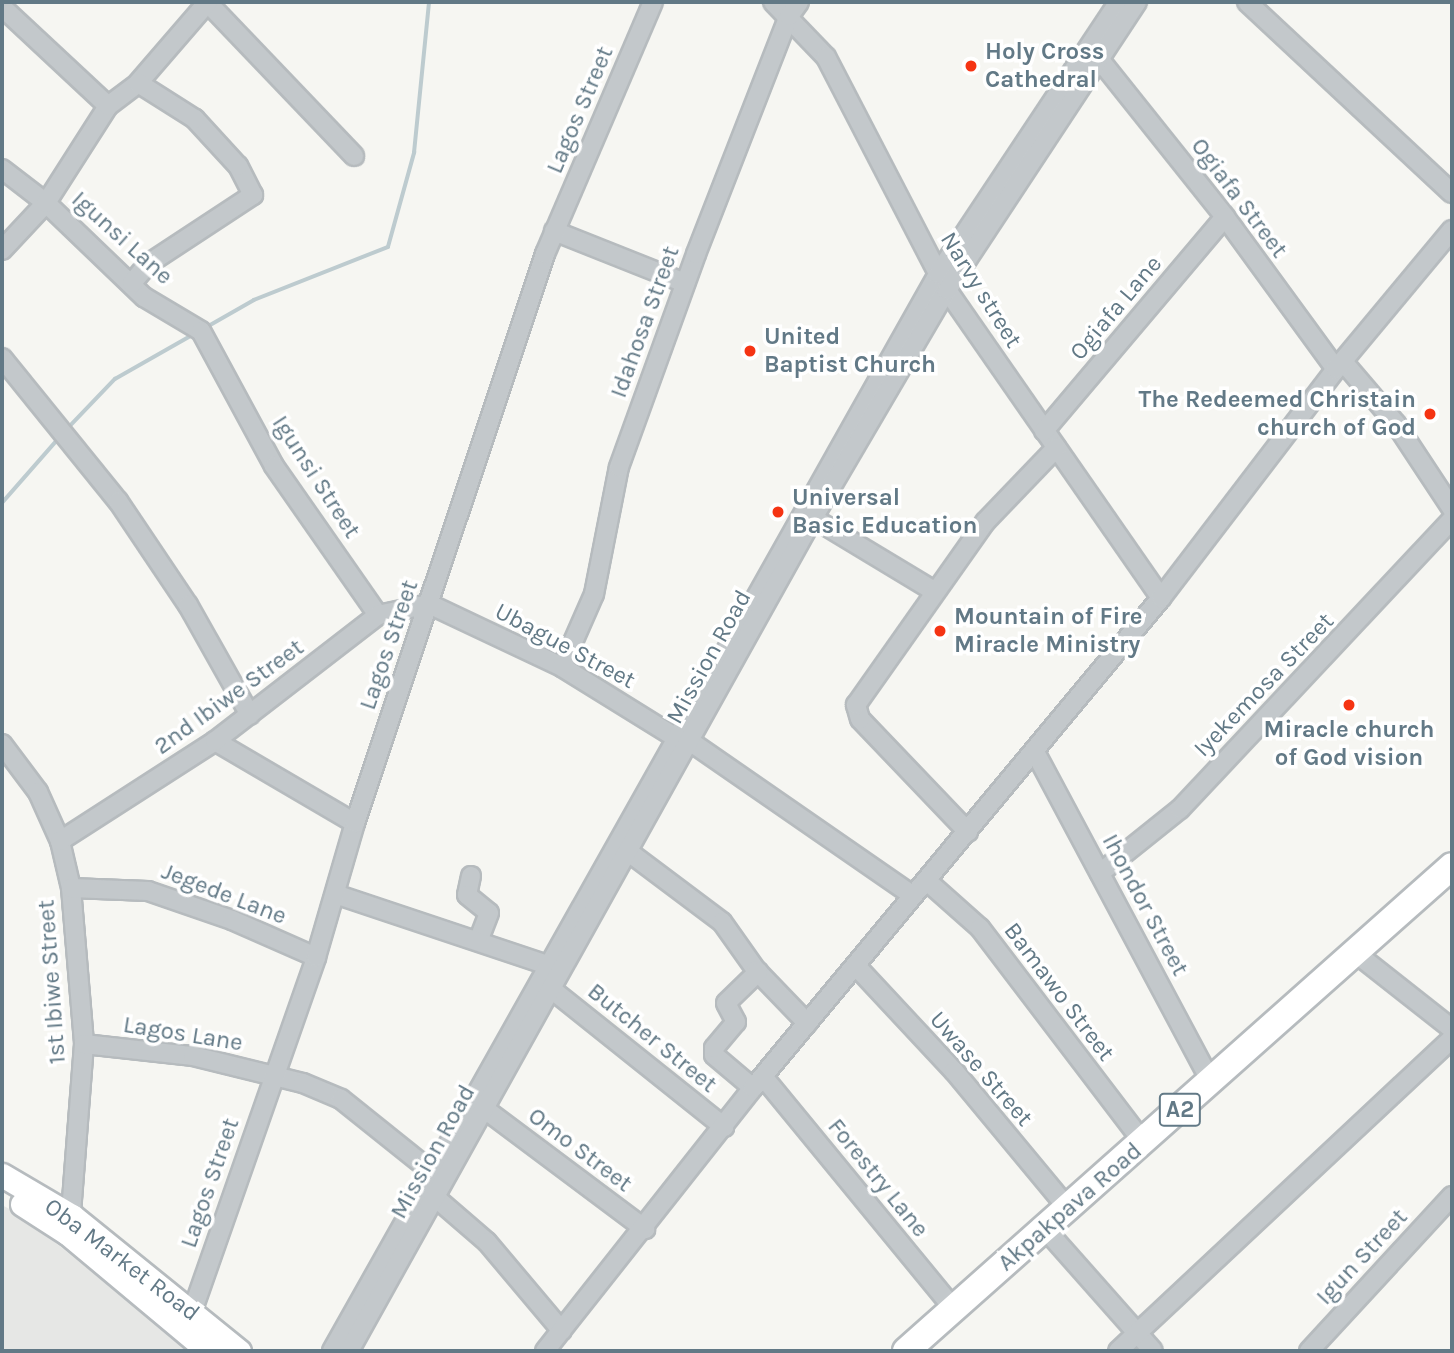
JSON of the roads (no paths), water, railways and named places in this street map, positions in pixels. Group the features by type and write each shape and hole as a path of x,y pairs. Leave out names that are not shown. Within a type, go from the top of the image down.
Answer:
{"highway":[{"name":"Akpakpava Road","path":"929,1351 1360,956 1452,866"},
{"name":"Akpakpava Road","path":"906,1351 1066,1206 1211,1082 1360,956 1452,886"}],"main road":[{"name":"Oba Market Road","path":"2,1175 192,1312 239,1351"},
{"name":"Oba Market Road","path":"2,1191 70,1224 185,1344 208,1351"}],"street":[{"path":"2,250 46,202 107,106 138,83 207,2 354,156"},
{"name":"Lagos Street","path":"192,1312 316,957 355,823 554,231 653,2"},
{"name":"Narvy street","path":"773,2 794,9 826,57 947,290 1161,598"},
{"name":"Mission Road","path":"349,1351 486,1110 550,988 630,853 683,739 938,274 1119,2"},
{"name":"Mission Road","path":"332,1351 547,965 947,290 1137,2"},
{"path":"1247,2 1452,193"},
{"path":"2,7 107,106"},
{"name":"Idahosa Street","path":"562,667 594,594 619,467 685,283 794,9"},
{"name":"Ogiafa Street","path":"1099,59 1340,367 1396,424 1450,498"},
{"path":"132,283 148,264 253,195 238,166 195,119 138,83"},
{"name":"Igunsi Lane","path":"2,169 46,202 144,297 201,331"},
{"name":"Ogiafa Lane","path":"1044,431 1225,217"},
{"path":"545,1351 807,1023 1161,598 1340,367 1452,230"},
{"path":"554,231 685,283"},
{"name":"Igunsi Street","path":"201,331 220,360 274,466 378,615"},
{"path":"2,358 81,455 188,605 250,715"},
{"path":"968,832 856,712 934,591 985,523 1056,448"},
{"path":"813,518 934,591"},
{"name":"Iyekemosa Street","path":"1100,873 1180,809 1452,519"},
{"name":"2nd Ibiwe Street","path":"60,841 215,741 378,615 429,604"},
{"name":"Ubague Street","path":"429,604 562,667 683,739 913,896"},
{"path":"215,741 355,823"},
{"name":"1st Ibiwe Street","path":"2,744 38,792 60,841 71,888 84,1044 70,1224"},
{"name":"Ihondor Street","path":"1035,752 1211,1082"},
{"path":"630,853 722,922 758,972 807,1023"},
{"path":"471,876 467,895 489,914 478,941"},
{"name":"Bamawo Street","path":"927,881 980,929 1143,1142"},
{"name":"Jegede Lane","path":"71,888 148,891 316,957"},
{"path":"335,894 547,965"},
{"path":"1360,956 1452,1029"},
{"name":"Uwase Street","path":"856,966 954,1071 1066,1206"},
{"name":"Forestry Lane","path":"758,972 726,1003 736,1022 714,1048 714,1055 759,1084 953,1308"},
{"name":"Butcher Street","path":"550,988 724,1127"},
{"path":"1118,1351 1452,1038"},
{"name":"Lagos Lane","path":"84,1044 193,1056 273,1076 341,1099 432,1172"},
{"name":"Omo Street","path":"486,1110 645,1229"},
{"name":"Igun Street","path":"1308,1351 1452,1196"},
{"path":"436,1198 487,1242 562,1331"},
{"path":"1054,1239 1153,1351"}],"waterway":[{"path":"205,328 254,300 388,247 414,153 429,2"},
{"path":"68,428 115,379 196,333"},
{"path":"2,503 58,439"}],"place":[{"name":"Holy Cross Cathedral","path":"971,66"},
{"name":"United Baptist Church","path":"750,351"},
{"name":"The Redeemed Christain church of God","path":"1430,414"},
{"name":"Universal Basic Education","path":"778,512"},
{"name":"Mountain of Fire Miracle Ministry","path":"940,631"},
{"name":"Miracle church of God vision","path":"1349,705"}]}
